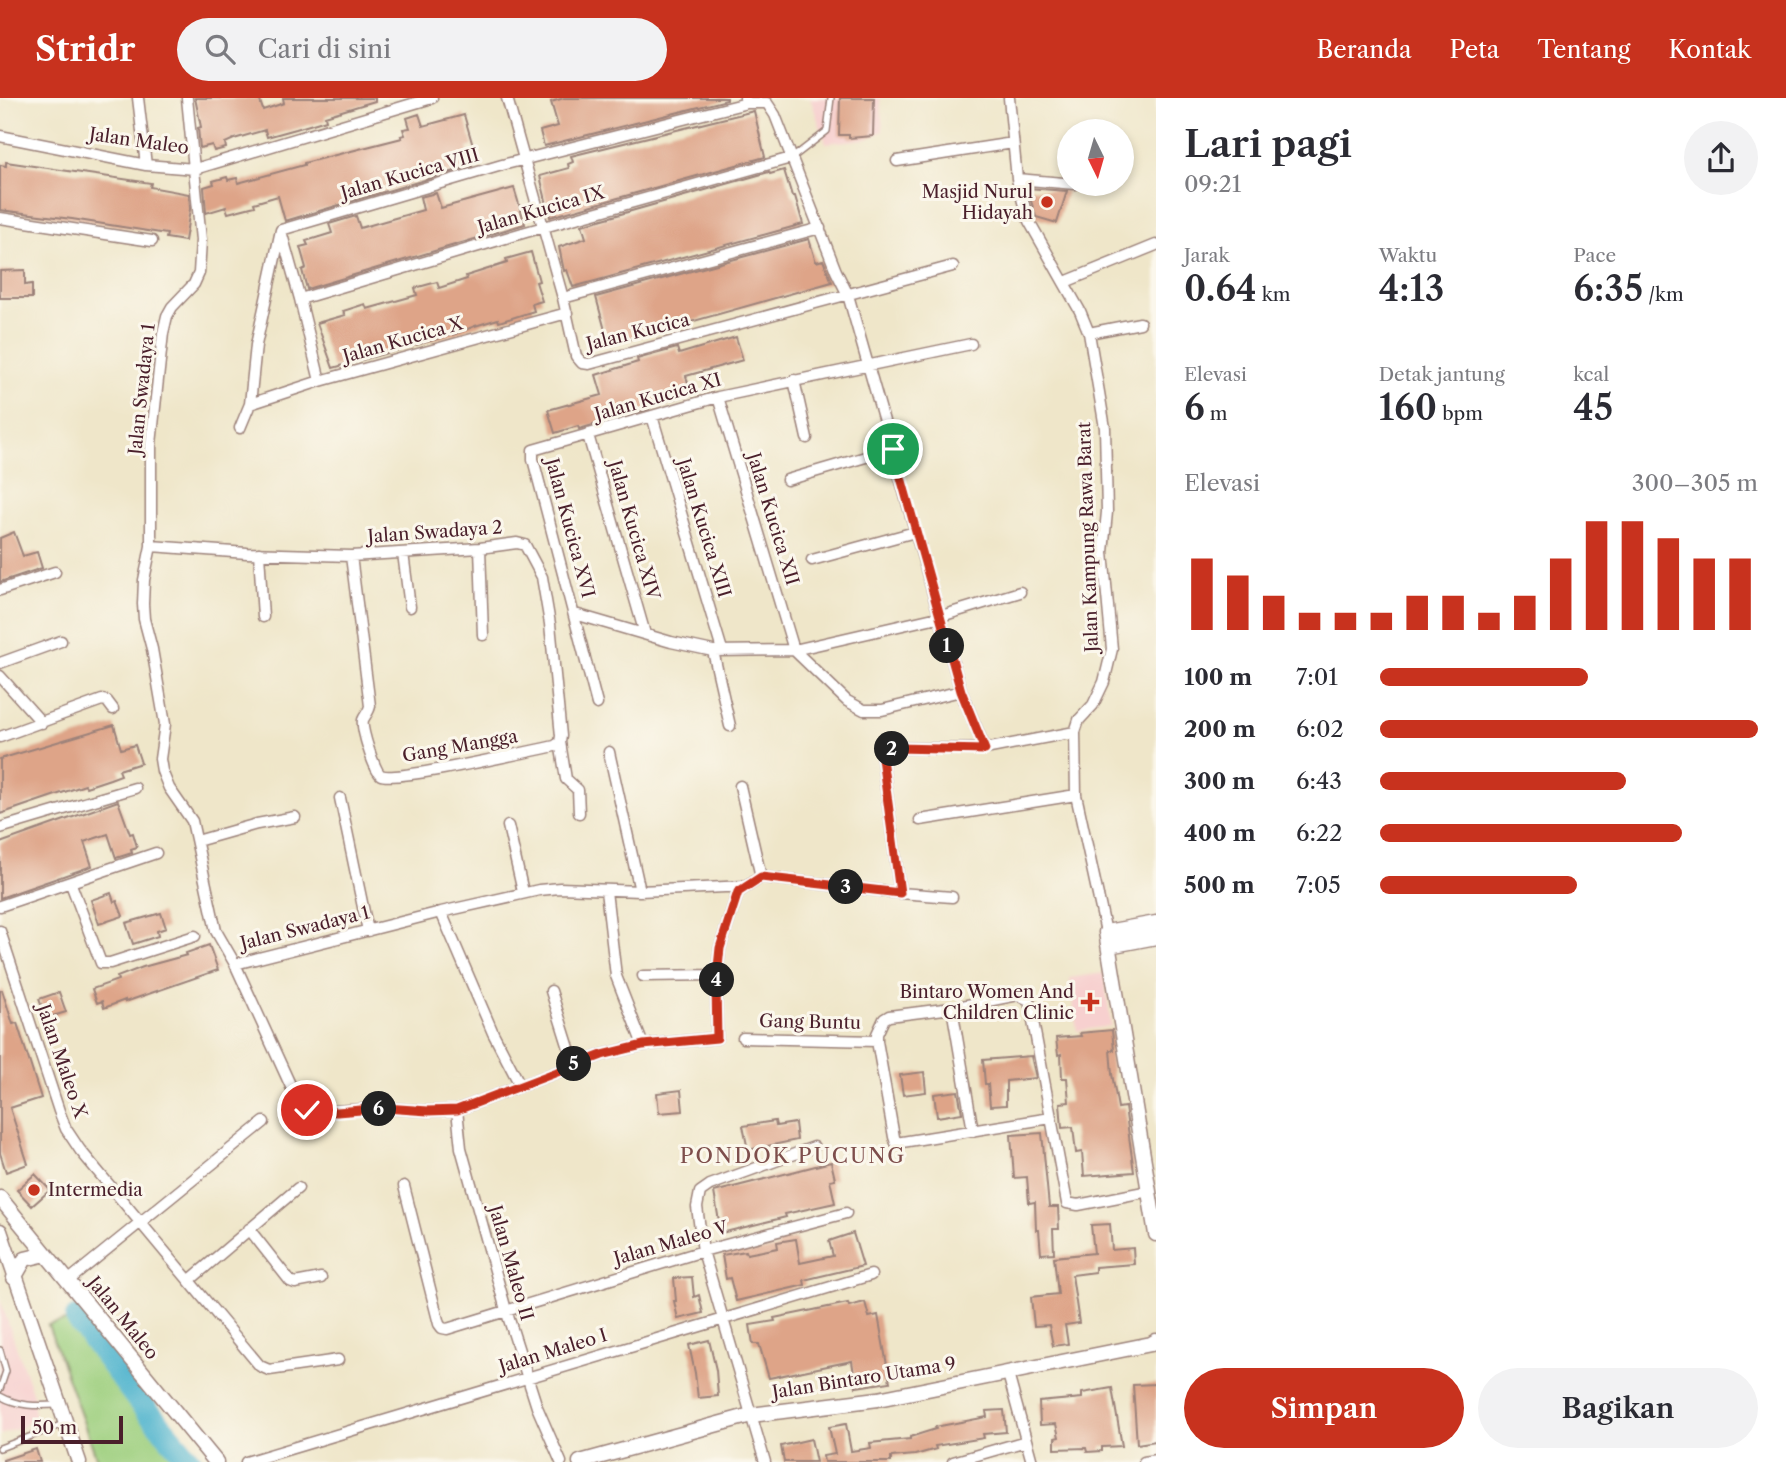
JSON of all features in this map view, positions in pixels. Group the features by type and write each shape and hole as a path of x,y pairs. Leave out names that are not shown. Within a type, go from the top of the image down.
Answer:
{"street":[{"path":"138,98 146,165"},
{"name":"Jalan Swadaya 1","path":"187,98 201,240 199,273 194,284 167,316 163,334 151,444 151,546 144,580 143,604 165,724 160,759 162,771 169,788 192,821 214,925 235,964 523,892 560,888 640,891 746,886"},
{"name":"Jalan Maleo","path":"0,136 146,165 195,169 432,98"},
{"name":"Jalan Kucica","path":"507,98 563,298 576,356 582,363 589,364 953,266"},
{"name":"Jalan Kampung Rawa Barat","path":"1009,98 1017,179 1029,220 1065,282 1089,333 1105,428 1107,512 1103,552 1112,649 1104,682 1093,705 1079,720 1075,732"},
{"path":"746,101 767,103 775,115 848,296 870,365 938,617 961,691 985,750"},
{"name":"Jalan Kucica VIII","path":"281,230 523,160 746,101"},
{"path":"897,161 1013,143"},
{"name":"Jalan Kucica IX","path":"300,299 791,158"},
{"path":"1017,179 1057,182"},
{"path":"0,218 152,241"},
{"path":"563,298 820,228"},
{"path":"281,230 320,381"},
{"path":"240,428 250,404 256,345 281,230"},
{"path":"1065,282 1156,245"},
{"name":"Jalan Kucica X","path":"250,404 320,381 567,313"},
{"path":"1089,333 1140,323"},
{"name":"Jalan Kucica XI","path":"533,450 718,397 971,344"},
{"path":"794,380 807,438"},
{"name":"Jalan Kucica XII","path":"718,397 793,650"},
{"name":"Jalan Kucica XIII","path":"652,416 717,650 730,726"},
{"name":"Jalan Kucica XIV","path":"588,435 645,635"},
{"path":"787,480 893,449"},
{"name":"Jalan Kucica XVI","path":"533,450 597,704"},
{"path":"812,560 915,532"},
{"name":"Jalan Swadaya 2","path":"151,546 351,556 517,543 525,545 542,577 550,624 560,742 566,779 578,790 579,813"},
{"path":"480,548 483,635"},
{"path":"403,552 410,607"},
{"path":"259,553 262,617"},
{"name":"Gang Mangga","path":"351,556 370,706 363,721 374,769 381,775 390,776 427,771 555,746 560,742"},
{"path":"0,590 55,572"},
{"name":"Jalan Kucica XVI","path":"575,614 645,635 717,650 793,650 938,617 1020,592"},
{"path":"0,663 61,641"},
{"path":"793,650 846,701 864,710 882,710 961,691"},
{"path":"0,676 42,723"},
{"path":"0,737 102,700 107,701 113,709"},
{"path":"900,893 882,758 887,750 985,750 1075,732 1076,795 1107,939 1152,1194 1156,1234"},
{"path":"609,752 640,891"},
{"path":"740,786 761,877"},
{"path":"0,828 135,788"},
{"path":"920,820 1076,795"},
{"path":"340,798 368,931"},
{"path":"197,841 257,824 295,817"},
{"path":"508,826 523,892"},
{"path":"0,906 156,853"},
{"path":"235,964 291,1089 298,1102 307,1110 457,1110 574,1064 643,1045 717,1038 720,948 738,892 761,877 952,897"},
{"path":"71,884 101,963 110,964 195,936"},
{"path":"606,891 616,976 643,1045"},
{"path":"441,912 493,1033 520,1085"},
{"path":"1107,939 1156,923"},
{"name":"Jalan Maleo X","path":"0,932 65,1129 141,1222"},
{"path":"1107,939 1156,937"},
{"path":"643,976 717,975"},
{"path":"551,992 574,1064"},
{"path":"1051,1118 897,1143 877,1041 881,1024 889,1016 953,1008 1018,995 1029,1000 1067,1203 1078,1205 1152,1194"},
{"path":"953,1008 973,1131"},
{"name":"Gang Buntu","path":"743,1038 877,1041"},
{"name":"Jalan Maleo II","path":"457,1110 461,1148 506,1310 537,1407 561,1462"},
{"path":"68,1281 264,1122"},
{"path":"765,1462 703,1251 697,1207 700,1192 710,1185 814,1147"},
{"name":"Jalan Maleo V","path":"404,1186 442,1328 447,1329 703,1251 846,1213"},
{"path":"190,1280 298,1188"},
{"name":"Jalan Maleo","path":"0,1198 216,1462"},
{"path":"141,1222 264,1370 338,1360"},
{"path":"249,1229 285,1278 295,1283 321,1278"},
{"path":"0,1231 79,1462"},
{"path":"14,1278 25,1259 46,1254"},
{"name":"Jalan Maleo I","path":"246,1462 871,1275"},
{"name":"Jalan Bintaro Utama 9","path":"580,1462 751,1415 878,1399 1154,1345"},
{"path":"1008,1374 1032,1462"},
{"path":"953,1462 1026,1441"},
{"path":"1144,1462 1156,1460"}],"lane":[{"path":"791,158 796,157 827,131 831,98"},
{"path":"0,1350 6,1371 0,1388"},
{"path":"0,1396 31,1407 59,1404"},
{"path":"0,1448 66,1423"}],"shaded area":[{"path":"810,98 880,98 883,131 867,139 826,143"},
{"name":"Bintaro Women And Children Clinic","path":"1104,973 1111,1026 1077,1031 1070,978"},
{"path":"0,1299 34,1398 34,1417 22,1427 0,1435"}],"green space":[{"path":"77,1318 194,1462 98,1462 48,1325"}],"building":[{"path":"195,98 259,98 263,110 284,103 283,98 375,98 375,101 325,116 326,120 267,137 265,130 234,139 225,143 226,148 214,151 212,145 200,148 198,128 201,127"},
{"path":"564,98 727,100 544,146 540,131 558,126 551,102"},
{"path":"840,98 874,98 873,136 849,138 849,135 839,135"},
{"path":"754,111 765,157 550,217 540,176 569,168 568,164 573,162 571,156"},
{"path":"419,114 423,126 464,115 473,146 467,148 472,166 285,221 278,196 228,213 226,207 206,213 204,187 214,184 213,181 227,177 228,180 237,178 238,183 402,138 401,136 405,135 403,129 410,128 407,118"},
{"path":"6,162 151,183 150,187 189,194 190,209 185,241 166,238 167,234 0,210 0,165 6,166"},
{"path":"784,170 803,224 573,287 567,270 564,271 559,247 586,238 582,225"},
{"path":"514,188 525,224 307,289 302,270 306,268 300,247 308,245 306,241 332,233 329,224 356,216 360,228 423,210 420,197 436,193 441,208"},
{"name":"Masjid Nurul Hidayah","path":"1027,188 1057,190 1057,196 1065,196 1057,223 1036,217"},
{"path":"809,239 816,262 823,260 832,282 609,345 596,297"},
{"path":"531,252 542,301 532,304 534,311 499,322 498,319 455,334 333,368 317,323 345,315 343,311 365,304 367,309 417,295 415,288 437,282 439,288 467,279 466,276 507,263 506,259"},
{"path":"25,270 25,285 32,284 32,298 0,298 0,271"},
{"path":"736,337 743,360 686,376 691,394 648,406 649,409 555,433 548,410 602,395 596,375 638,362 637,359 677,348 679,354"},
{"path":"14,532 23,556 37,552 42,568 0,582 0,538"},
{"path":"114,725 121,749 135,745 141,763 119,770 121,775 110,779 0,814 0,759"},
{"path":"118,801 137,847 131,849 132,853 116,858 108,834 84,842 92,866 0,898 0,843"},
{"path":"111,893 123,916 99,924 91,900"},
{"path":"161,913 166,928 157,931 158,936 133,944 126,923"},
{"path":"209,945 218,970 104,1008 102,1001 97,1003 92,989 143,967 187,955 186,953"},
{"path":"0,990 13,1024 17,1023 41,1098 10,1108 28,1164 6,1172 0,1153"},
{"path":"59,992 66,1012 46,1018 39,999"},
{"path":"1112,1030 1112,1074 1118,1108 1125,1107 1134,1172 1084,1176 1082,1152 1076,1153 1073,1127 1062,1128 1060,1103 1069,1102 1067,1078 1062,1078 1061,1054 1058,1055 1056,1038"},
{"path":"1031,1056 1036,1078 1006,1081 1006,1105 990,1106 983,1060"},
{"path":"924,1072 926,1092 903,1095 900,1075"},
{"path":"681,1090 683,1111 659,1113 657,1093"},
{"path":"958,1091 962,1113 937,1117 934,1094"},
{"path":"775,1121 776,1126 795,1123 797,1140 748,1150 743,1126"},
{"path":"1042,1133 1049,1207 1058,1207 1059,1229 1053,1229 1054,1253 1041,1254 1039,1230 1036,1230 1035,1202 1029,1203 1027,1177 1014,1178 1011,1135"},
{"path":"831,1162 835,1179 830,1180 835,1203 721,1233 714,1192"},
{"name":"Intermedia","path":"35,1174 50,1190 32,1206 17,1190"},
{"path":"1110,1224 1112,1250 1133,1248 1134,1264 1095,1267 1095,1272 1072,1275 1079,1323 1065,1325 1068,1344 1053,1346 1049,1325 1034,1326 1031,1297 1058,1294 1054,1257 1094,1253 1091,1225"},
{"path":"853,1233 863,1266 804,1280 805,1285 736,1301 730,1278 726,1279 722,1255 746,1251 747,1254 778,1248 777,1242 796,1239 800,1263 833,1256 829,1241"},
{"path":"692,1277 694,1297 699,1295 703,1313 678,1319 674,1301 674,1278"},
{"path":"865,1302 869,1317 878,1315 890,1382 856,1387 852,1361 769,1378 759,1344 753,1344 750,1325 848,1303 849,1306"},
{"path":"709,1340 716,1370 718,1396 698,1398 689,1345"},
{"path":"1156,1384 1156,1441 1137,1444 1133,1385"},
{"path":"1112,1388 1122,1446 1102,1447 1102,1451 1087,1452 1086,1448 1055,1449 1055,1438 1059,1437 1056,1424 1040,1425 1039,1402 1082,1398 1082,1393"},
{"path":"1004,1410 1006,1432 983,1434 984,1438 935,1446 936,1449 915,1455 891,1457 891,1462 824,1462 823,1456 835,1454 829,1427 846,1424 851,1451 871,1448 870,1443 910,1439 936,1429 935,1427 987,1417 986,1411"},
{"path":"811,1439 816,1462 784,1462 781,1446"},
{"path":"36,1449 40,1462 3,1462 3,1460"}],"waterway":[{"path":"77,1318 140,1402 191,1462"}],"place":[{"name":"Masjid Nurul Hidayah","path":"1047,202"},
{"name":"Bintaro Women And Children Clinic","path":"1090,1002"},
{"name":"Intermedia","path":"34,1190"}],"district":[{"name":"PONDOK PUCUNG","path":"793,1156"}],"route":[{"path":"307,1110 457,1110 602,1055 643,1045 717,1038 716,986 720,948 738,892 761,877 900,893 882,758 887,750 897,748 985,750 961,691 938,617 893,449"}]}
